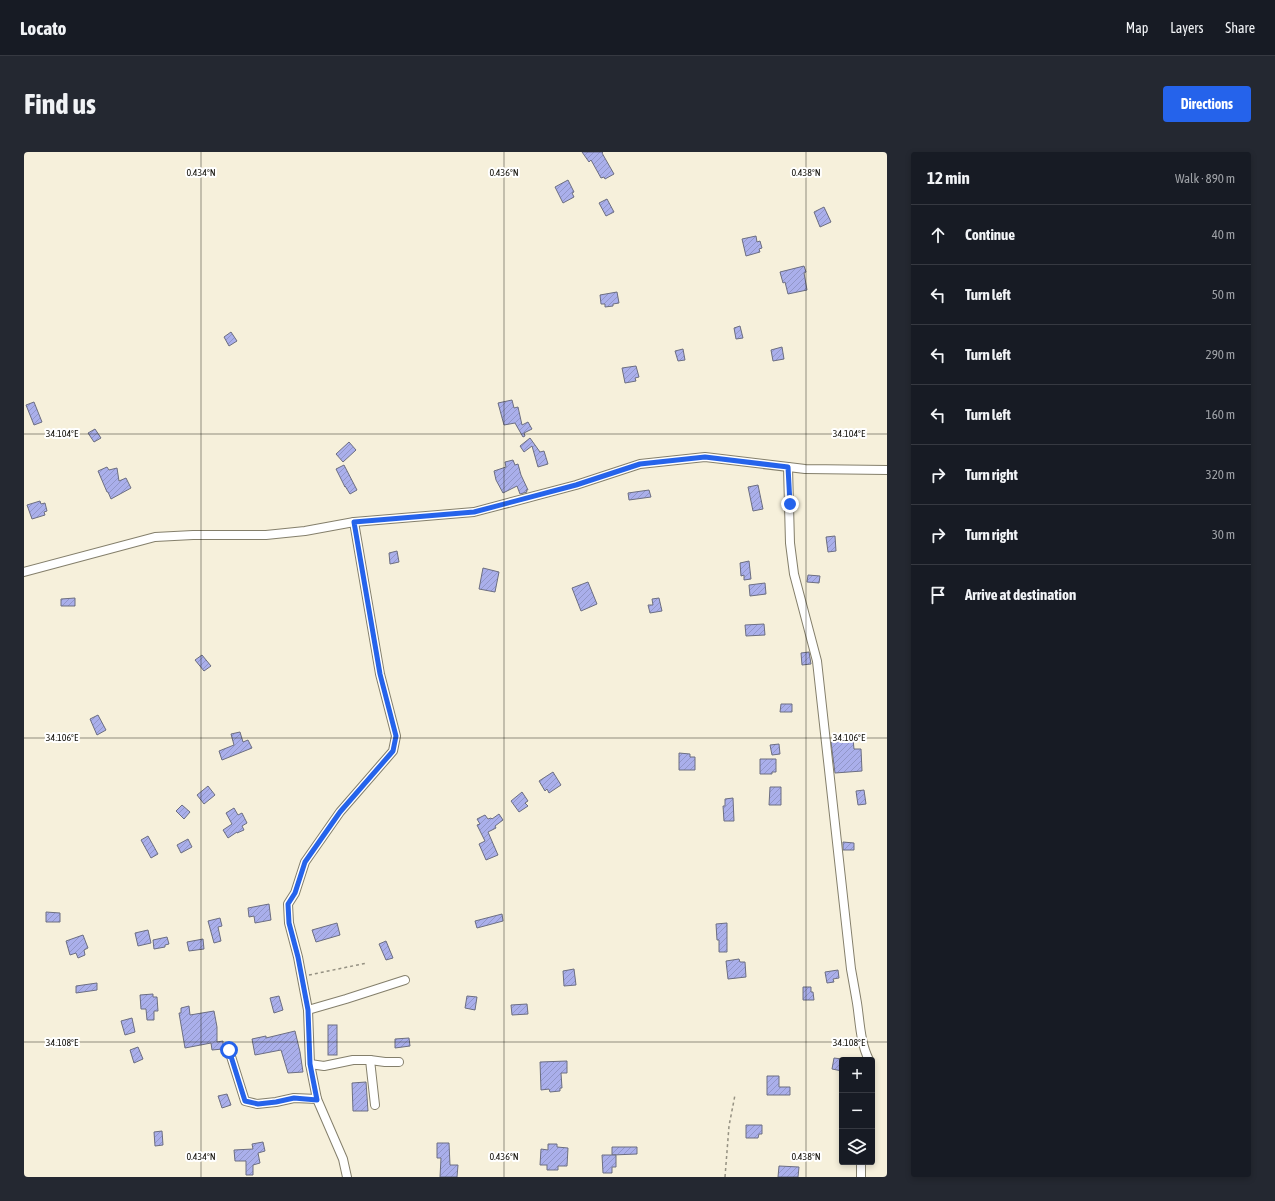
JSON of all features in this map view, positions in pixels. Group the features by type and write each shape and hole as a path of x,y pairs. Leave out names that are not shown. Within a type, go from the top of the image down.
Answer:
{"street":[{"path":"24,572 155,537 193,535 266,535 305,531 354,522 474,512 576,485 640,464 705,457 805,469 887,470"},
{"path":"788,467 790,543 794,574 817,661 851,969 860,1030 868,1057"},
{"path":"347,1177 343,1159 317,1100 310,1064 308,1010 298,957 289,923 288,904 295,893 305,862 340,812 393,751 396,736 380,674 354,522"},
{"path":"308,1010 405,980"},
{"path":"229,1050 245,1101 258,1104 294,1098 317,1100"},
{"path":"310,1064 324,1066 353,1060 398,1062"},
{"path":"370,1060 375,1105"},
{"path":"860,1165 860,1177"}],"path":[{"path":"302,977 367,963"},
{"path":"725,1177 729,1126 735,1095"}],"building":[{"path":"582,152 603,152 602,153 614,174 605,179 604,177 601,178 591,160 589,162"},
{"path":"568,180 574,192 572,193 574,197 563,203 555,187"},
{"path":"607,199 614,212 606,216 599,203"},
{"path":"824,207 831,222 820,227 814,212"},
{"path":"756,236 757,242 760,241 762,248 759,249 760,252 746,256 742,239"},
{"path":"804,266 806,272 804,273 807,290 788,294 785,282 783,283 780,272"},
{"path":"617,292 619,303 613,304 613,306 605,307 605,304 601,304 600,295"},
{"path":"740,326 743,338 736,339 734,328"},
{"path":"231,332 237,341 229,346 224,337"},
{"path":"782,347 784,359 773,361 771,350"},
{"path":"683,349 685,360 678,361 675,351"},
{"path":"636,366 639,377 635,378 636,381 625,383 622,368"},
{"path":"512,400 514,408 518,407 522,425 528,422 532,429 524,433 525,436 523,437 515,423 504,425 498,403"},
{"path":"34,402 42,422 34,425 26,405"},
{"path":"95,429 101,438 94,442 88,433"},
{"path":"530,438 540,452 544,451 548,464 538,467 532,446 524,452 520,446"},
{"path":"349,442 356,450 343,462 336,454"},
{"path":"513,460 515,465 518,464 528,490 526,490 527,492 520,494 517,486 503,493 496,480 494,471 506,467 505,462"},
{"path":"344,465 357,490 350,494 336,469"},
{"path":"107,467 109,470 117,468 119,481 126,478 131,488 111,499 98,471"},
{"path":"758,485 763,509 753,511 748,487"},
{"path":"649,490 651,497 629,500 628,493"},
{"path":"40,501 41,504 45,503 47,511 44,512 45,515 32,519 27,505"},
{"path":"835,536 836,551 828,552 826,537"},
{"path":"397,551 399,562 390,564 389,553"},
{"path":"749,561 751,579 744,580 744,575 741,576 740,563"},
{"path":"483,568 499,572 495,592 479,589"},
{"path":"808,575 820,576 819,583 807,582"},
{"path":"588,582 597,604 581,611 572,588"},
{"path":"765,583 766,594 750,596 749,585"},
{"path":"75,598 75,606 61,606 61,599"},
{"path":"659,598 662,611 650,613 648,605 653,605 652,599"},
{"path":"764,624 765,635 746,636 745,625"},
{"path":"809,652 811,664 802,665 801,653"},
{"path":"202,655 211,666 204,671 195,660"},
{"path":"781,704 792,704 792,712 780,712"},
{"path":"98,715 106,730 97,735 90,719"},
{"path":"240,732 243,742 248,740 252,748 222,760 219,751 234,745 231,734"},
{"path":"853,739 854,749 861,749 862,771 835,773 831,742"},
{"path":"779,744 780,754 772,755 770,745"},
{"path":"679,753 690,754 690,757 695,757 695,770 679,770"},
{"path":"760,759 776,759 776,772 772,772 772,774 760,774"},
{"path":"553,772 561,785 549,793 547,789 545,791 539,781"},
{"path":"208,786 215,795 204,804 197,795"},
{"path":"770,787 781,787 781,805 769,805"},
{"path":"864,790 866,804 858,805 856,791"},
{"path":"522,792 528,801 525,803 528,806 519,812 511,801"},
{"path":"733,798 734,821 724,821 723,806 725,806 725,799"},
{"path":"182,805 190,812 184,819 176,811"},
{"path":"234,808 238,815 242,813 247,823 242,826 244,830 237,832 228,838 223,830 232,824 226,813"},
{"path":"499,814 503,820 495,826 496,828 488,832 498,855 486,860 479,844 485,841 477,825 480,824 477,819 485,815 488,819 492,819"},
{"path":"148,836 158,854 151,858 141,840"},
{"path":"188,839 192,847 181,853 177,845"},
{"path":"843,842 854,843 854,850 843,850"},
{"path":"269,904 271,920 255,923 254,916 249,917 248,908"},
{"path":"46,912 60,913 60,922 46,922"},
{"path":"502,914 503,921 477,928 475,921"},
{"path":"220,918 222,926 218,927 221,941 214,943 208,921"},
{"path":"337,923 340,935 316,942 312,930"},
{"path":"727,923 727,952 719,952 719,940 717,940 716,924"},
{"path":"148,930 151,943 138,946 135,933"},
{"path":"83,935 88,948 84,950 85,955 78,958 76,953 70,955 66,941"},
{"path":"167,937 169,944 165,945 165,947 154,949 153,940"},
{"path":"203,939 204,949 189,951 187,942"},
{"path":"386,941 393,958 386,960 379,944"},
{"path":"739,959 740,962 745,962 746,977 728,979 726,961"},
{"path":"574,969 576,985 564,986 563,971"},
{"path":"838,970 839,978 833,979 834,982 827,983 825,972"},
{"path":"97,983 97,990 76,993 76,986"},
{"path":"803,987 811,987 814,1000 803,1000"},
{"path":"153,994 153,997 157,997 158,1011 154,1011 154,1020 147,1020 146,1009 141,1009 140,995"},
{"path":"279,996 283,1010 274,1013 270,998"},
{"path":"467,996 477,997 475,1010 465,1008"},
{"path":"527,1004 528,1014 512,1015 511,1005"},
{"path":"189,1006 190,1015 214,1011 217,1027 217,1042 223,1041 223,1049 212,1050 211,1043 185,1048 179,1013 181,1013 181,1008"},
{"path":"132,1018 135,1032 125,1035 121,1021"},
{"path":"328,1025 337,1025 337,1055 328,1055"},
{"path":"295,1031 303,1072 288,1073 281,1050 255,1055 252,1039 266,1036 266,1038"},
{"path":"409,1038 410,1046 395,1048 395,1039"},
{"path":"138,1047 143,1059 134,1063 130,1050"},
{"path":"834,1058 839,1059 839,1070 832,1069"},
{"path":"567,1061 567,1073 561,1073 562,1088 560,1088 560,1091 550,1092 549,1089 541,1090 540,1062"},
{"path":"767,1076 779,1076 779,1087 790,1087 790,1095 767,1095"},
{"path":"366,1082 368,1111 353,1111 352,1083"},
{"path":"227,1094 231,1105 222,1108 218,1096"},
{"path":"746,1125 762,1125 762,1134 759,1134 758,1138 746,1138"},
{"path":"162,1131 163,1145 155,1146 154,1132"},
{"path":"263,1142 265,1151 258,1153 260,1163 253,1165 253,1175 246,1175 246,1161 235,1161 234,1150 253,1149 252,1144"},
{"path":"437,1143 449,1143 450,1165 458,1165 457,1177 440,1177 441,1158 437,1158"},
{"path":"548,1144 557,1144 557,1147 568,1148 567,1166 558,1166 558,1170 547,1170 547,1165 540,1165 541,1149 548,1150"},
{"path":"612,1147 637,1147 637,1154 612,1155"},
{"path":"602,1155 616,1155 616,1167 612,1167 612,1173 603,1173"},
{"path":"779,1166 799,1167 798,1177 778,1177"}],"route":[{"path":"229,1050 245,1101 258,1104 294,1098 317,1100 310,1064 308,1010 298,957 289,923 288,904 295,893 305,862 340,812 393,751 396,736 380,674 354,522 474,512 576,485 640,464 705,457 788,467 790,504"}]}
